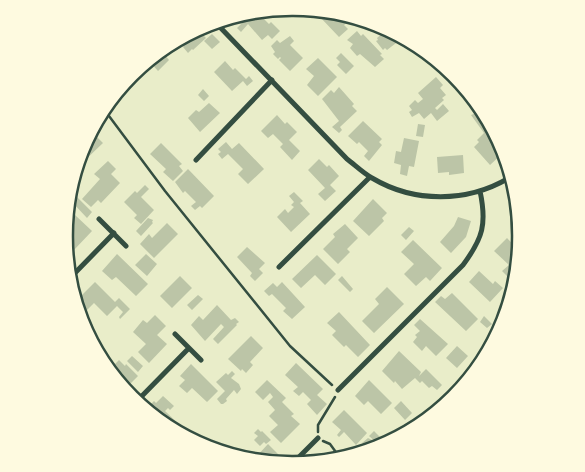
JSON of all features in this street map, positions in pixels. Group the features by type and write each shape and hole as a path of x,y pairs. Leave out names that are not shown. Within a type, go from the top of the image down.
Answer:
{"street":[{"path":"221,28 347,159 370,177 385,185 418,195 439,197 460,196 480,191 505,180"},
{"path":"196,160 272,80"},
{"path":"279,267 370,177"},
{"path":"338,390 464,264 476,248 482,235 484,222 484,208 480,191"},
{"path":"99,219 126,246"},
{"path":"76,272 114,233"},
{"path":"175,334 201,360"},
{"path":"143,396 189,348"},
{"path":"301,455 318,438"}],"path":[{"path":"109,116 165,191 290,346 338,390 318,425 318,438 330,444 336,452"}],"building":[{"path":"263,18 269,24 271,22 280,31 272,39 268,35 262,40 248,24 241,32 237,28 243,22"},
{"path":"321,18 346,23 344,25 348,29 339,37"},
{"path":"357,31 361,36 363,34 382,54 380,55 384,59 375,67 360,54 357,56 350,48 353,44 347,40"},
{"path":"212,34 220,42 212,49 204,41"},
{"path":"203,35 206,38 188,53 183,47"},
{"path":"381,35 396,43 387,50 385,48 383,50 376,41 378,40 377,38"},
{"path":"290,36 294,41 290,45 303,58 290,71 279,60 280,57 278,59 273,54 275,52 271,46 277,40 280,43"},
{"path":"341,53 354,66 346,74 337,65 340,62 336,58"},
{"path":"166,56 169,60 158,71 154,66"},
{"path":"318,58 337,77 318,96 307,85 314,76 306,69"},
{"path":"225,61 233,70 235,68 246,79 249,76 253,81 247,86 243,81 232,91 214,72"},
{"path":"436,77 443,85 440,88 446,95 442,98 444,100 435,108 437,110 443,104 449,111 437,121 431,113 424,119 419,113 412,117 409,112 412,110 409,106 415,100 418,103 423,99 418,93"},
{"path":"339,87 354,104 352,106 357,111 340,127 342,130 339,133 332,127 339,121 322,99 331,90 334,93"},
{"path":"203,89 209,96 204,101 198,95"},
{"path":"209,103 220,113 200,132 188,118 196,110 199,112"},
{"path":"475,114 483,126 498,157 490,165 474,147 479,142 477,140 484,133 471,115"},
{"path":"277,115 285,124 287,122 297,132 289,140 300,151 292,160 280,147 283,144 273,134 268,138 261,131"},
{"path":"363,121 382,139 379,142 382,145 369,161 364,156 368,151 359,142 357,144 348,136"},
{"path":"418,124 425,125 423,137 416,136"},
{"path":"96,136 103,143 86,159"},
{"path":"404,138 419,141 414,167 409,166 407,176 400,174 401,165 394,163 396,151 401,152"},
{"path":"226,142 232,149 239,143 264,169 248,184 238,174 243,169 228,154 222,159 218,154 221,152 218,149"},
{"path":"161,143 182,164 179,166 183,171 173,181 163,172 166,169 150,154"},
{"path":"463,155 464,173 449,175 449,172 438,173 437,157"},
{"path":"319,159 327,167 329,165 339,176 330,185 336,191 325,201 318,194 325,188 308,170"},
{"path":"108,161 116,169 111,174 120,183 101,203 98,200 91,207 82,199 100,179 94,174"},
{"path":"188,169 214,196 202,208 200,206 195,210 191,206 196,202 185,191 183,193 175,182"},
{"path":"145,185 149,189 141,197 154,210 141,224 134,218 137,215 124,202 135,191 137,193"},
{"path":"294,192 303,201 300,203 310,214 291,232 277,217 285,209 288,213 294,207 291,205 294,202 289,196"},
{"path":"76,198 92,212 87,218 75,205"},
{"path":"373,199 387,213 382,218 384,221 369,236 353,221"},
{"path":"75,215 92,231 74,250 73,249"},
{"path":"458,217 471,221 466,237 451,253 440,242 454,226"},
{"path":"148,218 153,220 153,223 141,236 136,231"},
{"path":"167,223 178,234 154,258 140,244 149,234 152,238"},
{"path":"345,224 358,238 347,249 350,252 338,264 323,249 335,237 333,234"},
{"path":"409,227 414,231 406,240 401,235"},
{"path":"507,238 512,243 508,277 502,271 509,265 494,251"},
{"path":"413,240 442,268 430,281 426,277 416,286 404,274 414,264 401,252"},
{"path":"247,247 265,263 259,269 263,273 255,281 250,276 252,273 237,257"},
{"path":"117,254 148,284 136,296 116,277 112,280 102,271"},
{"path":"146,254 157,264 147,276 135,265"},
{"path":"317,255 336,274 325,285 315,275 301,288 292,279"},
{"path":"479,271 493,284 495,281 503,288 490,302 469,282"},
{"path":"180,276 192,288 172,308 160,296"},
{"path":"342,276 353,289 350,292 338,280"},
{"path":"95,282 115,302 119,298 130,309 120,319 119,317 123,312 117,306 107,316 94,303 87,310 84,307 81,296"},
{"path":"282,282 305,307 292,319 283,311 286,308 272,294 269,296 264,291 273,283 277,287"},
{"path":"387,287 404,304 374,333 362,321 379,304 375,299"},
{"path":"452,293 478,319 466,331 435,302 441,296 445,299"},
{"path":"198,295 203,299 192,310 187,305"},
{"path":"217,305 231,320 235,318 239,322 218,344 213,339 224,327 221,324 205,341 191,325 199,316 203,320"},
{"path":"339,312 370,345 358,357 332,335 336,331 327,323"},
{"path":"155,315 166,326 157,335 167,344 149,363 138,352 146,344 133,332 143,320 147,323"},
{"path":"484,316 492,324 487,328 480,322"},
{"path":"420,319 448,344 436,356 426,346 422,351 413,342 417,337 415,335 420,331 414,325"},
{"path":"251,336 263,348 250,362 253,365 246,373 228,359"},
{"path":"457,346 468,356 457,368 446,358"},
{"path":"399,351 421,372 419,376 426,369 442,385 437,390 432,386 429,388 422,381 420,383 415,378 402,389 395,381 394,383 382,371"},
{"path":"132,356 143,366 138,372 127,361"},
{"path":"119,360 138,376 130,384 114,365"},
{"path":"296,363 323,389 317,395 327,404 317,415 307,404 311,400 303,392 299,396 293,391 298,387 285,375"},
{"path":"191,364 218,391 207,402 192,388 187,393 179,386 185,380 180,376"},
{"path":"232,371 235,374 231,378 239,384 241,389 237,394 234,390 226,399 227,401 221,404 217,399 225,391 216,382 226,373 228,375"},
{"path":"267,380 286,398 282,402 294,414 291,416 300,424 281,443 270,432 278,425 269,416 275,410 268,402 273,397 270,393 263,400 255,392"},
{"path":"369,380 392,403 381,414 368,401 364,405 355,396"},
{"path":"163,396 174,406 170,410 168,408 165,411 178,423 151,404 154,401 156,403"},
{"path":"401,401 412,413 405,420 394,408"},
{"path":"344,410 367,433 356,445 344,432 339,437 337,435 341,430 332,422"},
{"path":"258,429 271,440 266,444 264,442 260,446 254,440 258,436 254,433"},
{"path":"374,431 380,437 374,440 369,436"},
{"path":"368,438 373,441 363,444"},
{"path":"268,444 279,455 264,454 259,453"}]}
